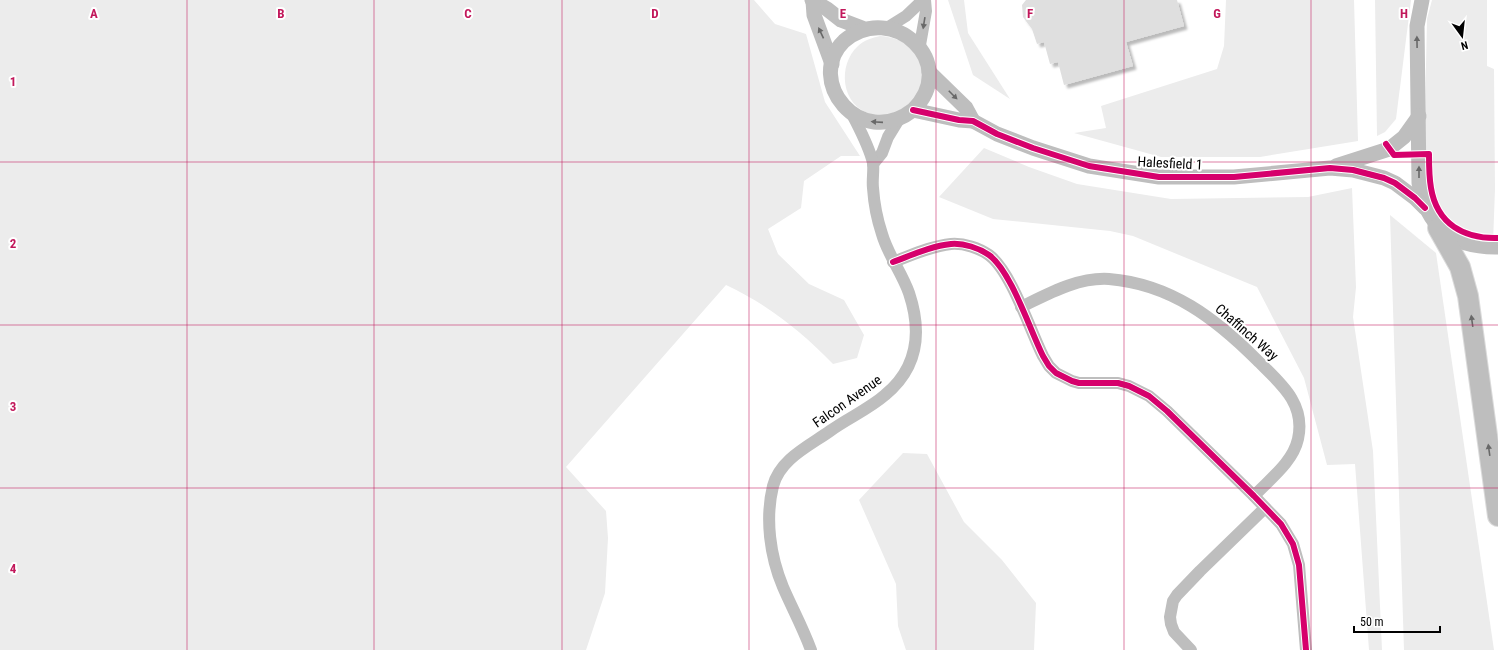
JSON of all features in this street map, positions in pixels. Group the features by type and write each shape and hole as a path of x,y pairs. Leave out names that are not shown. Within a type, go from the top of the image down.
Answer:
{"highway":[{"path":"1438,228 1460,267 1468,296 1498,516"}],"street":[{"path":"813,0 841,20 862,28"},
{"path":"813,0 814,15 832,64 834,88 841,103 852,114 860,119 876,122 892,122 913,110 926,93 929,72 926,58 920,45 904,31 890,26 876,25 862,28 843,42 832,64"},
{"path":"890,26 906,16 924,0"},
{"path":"920,45 926,11 924,0"},
{"path":"1422,0 1417,26 1418,116 1419,183 1425,208 1438,228 1447,235 1473,246 1497,247"},
{"name":"Halesfield 1","path":"929,72 966,108 974,121"},
{"name":"Halesfield 1","path":"913,110 959,120 974,121 1004,137 1089,166 1159,177 1234,177 1330,168 1389,148 1397,143 1412,127 1418,116"},
{"name":"Falcon Avenue","path":"811,650 783,586 775,560 769,524 776,477 792,458 840,424 885,395 901,378 908,368 914,347 917,326 908,292 886,246 876,214 872,187 873,164 867,145 852,114"},
{"path":"873,164 882,153 888,137 899,119"},
{"name":"Halesfield 1","path":"1330,168 1366,173 1384,178 1405,189 1425,208"},
{"path":"893,262 934,247 952,244 977,248 989,255 999,266 1021,307 1048,366 1056,373 1064,378 1079,383 1118,383 1129,386 1149,396 1167,411 1254,496 1285,529 1296,551 1299,565 1306,650"},
{"name":"Chaffinch Way","path":"1021,307 1048,294 1086,280 1110,279 1142,285 1171,295 1201,312 1228,332 1291,394 1299,418 1298,439 1292,454 1254,496"},
{"path":"1191,650 1176,636 1171,624 1173,601 1200,571 1266,508"}],"shaded area":[{"path":"0,0 754,0 775,24 806,34 825,102 860,156 841,156 804,181 801,208 768,229 778,254 809,284 844,300 864,335 857,358 833,364 809,341 770,310 726,285 566,467 606,511 608,538 605,593 586,650 0,650"},
{"path":"948,0 964,0 968,33 1010,99 973,75"},
{"path":"1226,0 1354,0 1358,141 1260,157 1161,157 1074,133 1106,128 1101,106 1217,69 1224,46"},
{"path":"1375,0 1411,0 1396,119 1385,132 1377,136"},
{"path":"1432,0 1487,0 1487,66 1494,69 1495,189 1493,243 1448,231 1432,211 1426,184 1425,112 1427,19"},
{"path":"880,36 895,39 914,50 919,56 924,70 923,81 917,101 883,117 861,110 853,103 845,84 847,64 851,54 860,44 871,38"},
{"path":"984,148 1029,167 1077,184 1171,199 1308,197 1352,188 1356,287 1353,317 1373,451 1382,650 1369,650 1355,464 1327,465 1304,378 1257,287 1133,236 1110,231 993,219 939,197"},
{"path":"1390,215 1436,253 1494,650 1404,650"},
{"path":"903,453 927,454 964,522 1002,560 1036,603 1034,650 906,650 898,626 896,584 859,500"}],"building":[{"path":"1026,0 1177,0 1184,26 1126,42 1133,66 1064,85 1058,62 1050,64 1044,42 1037,44 1032,29 1023,17 1022,5"}],"cycle path":[{"path":"913,110 959,120 973,121 997,134 1033,148 1089,166 1159,177 1234,177 1330,168 1353,170 1384,178 1395,183 1415,198 1425,208"},
{"path":"1386,144 1394,155 1429,154 1429,176 1434,201 1446,220 1454,227 1474,236 1498,238"},
{"path":"893,262 929,249 951,244 966,245 985,252 997,263 1005,274 1043,356 1049,366 1056,373 1079,383 1118,383 1129,386 1149,396 1167,411 1281,524 1293,544 1299,565 1306,650"}]}
